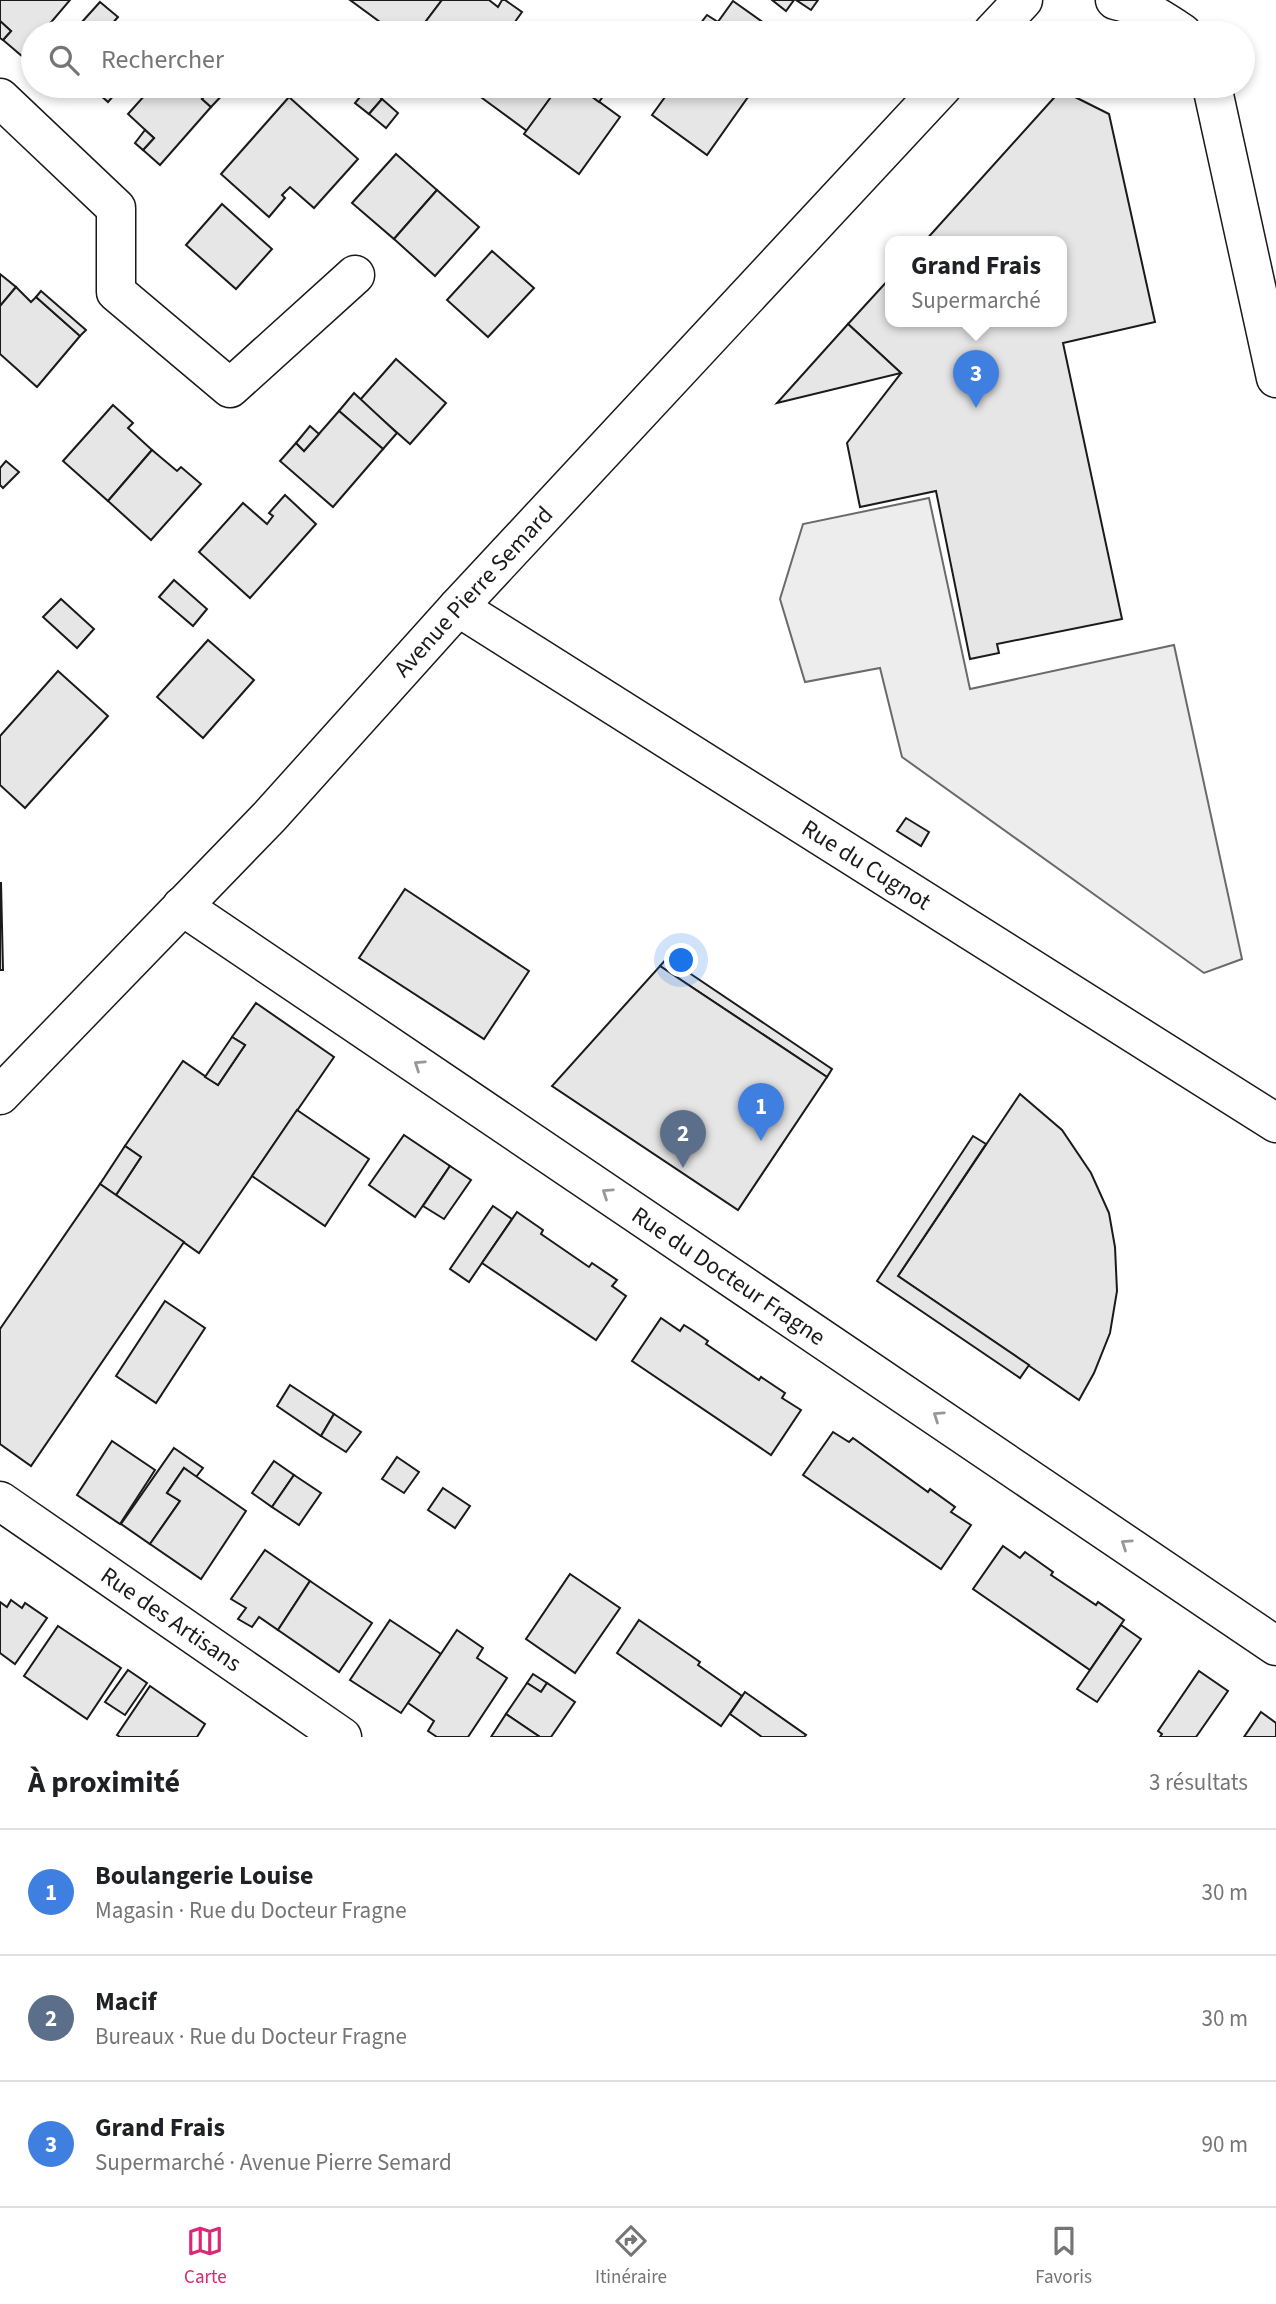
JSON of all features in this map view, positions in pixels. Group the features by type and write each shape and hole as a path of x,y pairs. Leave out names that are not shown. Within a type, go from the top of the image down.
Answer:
{"street":[{"path":"1003,21 1023,0"},
{"path":"1115,0 1130,3 1164,21"},
{"path":"1182,0 1190,21"},
{"path":"0,98 116,208 116,292 230,387 355,275"},
{"name":"Avenue Pierre Semard","path":"0,1095 270,816 458,607 932,98"},
{"path":"1215,98 1276,378"},
{"name":"Rue du Cugnot","path":"458,607 1276,1123"},
{"name":"Rue du Docteur Fragne","path":"182,906 1276,1646"},
{"name":"Rue des Artisans","path":"0,1501 342,1737"}],"shaded area":[{"path":"929,498 970,689 1174,645 1242,959 1204,973 902,757 880,668 805,682 780,599 803,524"}],"building":[{"path":"0,0 70,0 52,21 21,21 21,55 3,40 11,31 0,21"},
{"path":"350,0 442,0 426,21 379,21"},
{"path":"442,0 489,0 498,7 502,0 505,0 522,12 516,21 426,21"},
{"path":"772,0 794,0 786,11"},
{"path":"796,0 818,0 811,10"},
{"path":"733,1 761,21 719,21"},
{"path":"100,2 118,17 114,21 83,21"},
{"path":"707,15 716,21 702,21"},
{"path":"0,21 11,31 3,40 0,38"},
{"path":"142,98 203,98 211,107 160,165 143,150 154,138 128,114"},
{"path":"203,98 219,98 211,107"},
{"path":"288,98 358,159 314,208 290,187 282,195 285,198 269,217 221,174"},
{"path":"359,98 382,99 369,114 355,103"},
{"path":"482,98 550,98 527,131"},
{"path":"550,98 594,98 620,117 579,174 524,134"},
{"path":"664,98 747,98 707,155 652,115"},
{"path":"1054,98 1077,98 1109,114 1155,322 1063,343 1122,619 997,644 999,653 970,659 936,491 860,507 847,443 901,373 848,324 885,283 885,327 1067,327 1067,236 929,236"},
{"path":"382,99 398,113 386,128 369,114"},
{"path":"145,130 154,138 143,150 135,143"},
{"path":"396,154 437,190 394,239 352,203"},
{"path":"437,190 479,227 435,276 394,239"},
{"path":"222,204 272,249 236,289 186,245"},
{"path":"492,251 534,288 488,337 447,300"},
{"path":"0,274 16,287 0,306"},
{"path":"16,287 31,302 36,297 80,336 37,387 0,354 0,306"},
{"path":"41,291 86,330 80,336 36,297"},
{"path":"848,324 901,373 777,403"},
{"path":"396,359 446,403 410,444 360,400"},
{"path":"354,393 397,433 383,449 339,411"},
{"path":"113,405 133,423 128,428 152,450 108,501 63,461"},
{"path":"339,411 383,449 333,507 280,461 296,443 304,451"},
{"path":"310,426 319,434 304,451 296,443"},
{"path":"152,450 177,471 181,467 201,484 151,540 108,501"},
{"path":"6,461 19,472 3,488 0,485 0,468"},
{"path":"285,495 316,524 250,598 199,552 243,503 267,524 273,516 269,513"},
{"path":"174,580 207,609 193,626 159,597"},
{"path":"61,599 94,629 77,648 43,617"},
{"path":"208,640 254,680 203,738 157,697"},
{"path":"58,671 108,716 25,808 0,785 0,736"},
{"path":"906,818 929,832 921,846 897,831"},
{"path":"1,883 3,970 0,970"},
{"path":"405,889 529,971 484,1039 359,958"},
{"path":"667,958 832,1069 827,1077 660,966"},
{"path":"660,966 827,1077 738,1210 552,1086"},
{"path":"256,1003 334,1057 199,1253 116,1195 141,1157 125,1146 183,1061 218,1085 245,1045 232,1037"},
{"path":"232,1037 245,1045 218,1085 205,1077"},
{"path":"1020,1094 1062,1130 1091,1173 1109,1213 1115,1247 1117,1291 1110,1333 1094,1373 1079,1400 898,1276"},
{"path":"297,1110 369,1159 325,1226 252,1176"},
{"path":"404,1135 450,1166 415,1217 369,1185"},
{"path":"973,1136 986,1144 898,1276 1029,1365 1020,1378 877,1281"},
{"path":"125,1146 141,1157 116,1195 100,1184"},
{"path":"450,1166 471,1180 444,1219 423,1206"},
{"path":"100,1184 184,1242 31,1466 0,1444 0,1329"},
{"path":"493,1206 512,1219 469,1282 450,1269"},
{"path":"517,1212 543,1230 541,1234 589,1267 592,1263 617,1280 612,1286 626,1296 596,1340 482,1263"},
{"path":"165,1301 205,1328 156,1403 116,1376"},
{"path":"661,1318 680,1331 684,1325 692,1330 708,1341 706,1344 759,1380 761,1377 785,1393 782,1398 801,1410 771,1455 632,1361"},
{"path":"290,1385 334,1414 321,1436 277,1406"},
{"path":"334,1414 361,1432 346,1452 321,1436"},
{"path":"833,1432 849,1442 853,1438 928,1492 930,1489 955,1507 951,1512 971,1525 941,1569 803,1475"},
{"path":"112,1441 155,1470 120,1524 77,1495"},
{"path":"174,1448 203,1468 196,1477 184,1468 167,1493 180,1501 150,1544 121,1524"},
{"path":"397,1457 419,1472 404,1493 382,1479"},
{"path":"274,1461 294,1475 272,1507 252,1493"},
{"path":"184,1468 246,1511 201,1579 150,1544 180,1501 167,1493"},
{"path":"294,1475 321,1493 299,1525 272,1507"},
{"path":"443,1488 470,1506 455,1528 428,1510"},
{"path":"1003,1546 1020,1558 1025,1552 1053,1572 1051,1575 1124,1620 1090,1670 973,1589"},
{"path":"265,1550 310,1581 278,1630 259,1617 252,1627 238,1619 246,1608 231,1599"},
{"path":"570,1574 620,1608 575,1673 526,1639"},
{"path":"310,1581 372,1623 339,1672 278,1630"},
{"path":"11,1600 22,1608 25,1603 47,1618 15,1664 0,1653 0,1602 7,1607"},
{"path":"390,1620 441,1654 401,1713 350,1680"},
{"path":"639,1620 700,1662 698,1665 742,1696 721,1726 617,1653"},
{"path":"1121,1625 1141,1639 1097,1702 1077,1689"},
{"path":"58,1626 121,1668 87,1719 24,1676"},
{"path":"457,1630 483,1648 477,1658 507,1678 468,1737 437,1737 428,1731 434,1721 408,1703"},
{"path":"128,1670 147,1683 125,1715 105,1702"},
{"path":"1199,1671 1228,1691 1196,1737 1160,1737 1162,1734 1158,1731"},
{"path":"533,1674 547,1683 541,1692 527,1683"},
{"path":"527,1683 541,1692 547,1683 575,1702 551,1737 540,1737 506,1714"},
{"path":"150,1686 205,1724 197,1737 117,1735"},
{"path":"745,1692 806,1735 762,1737 730,1714"},
{"path":"1261,1712 1276,1723 1276,1737 1244,1737"},
{"path":"506,1714 540,1737 491,1737"}],"place":[{"name":"Grand Frais","path":"976,408"},
{"name":"Boulangerie Louise","path":"761,1141"},
{"name":"Macif","path":"683,1168"}]}
